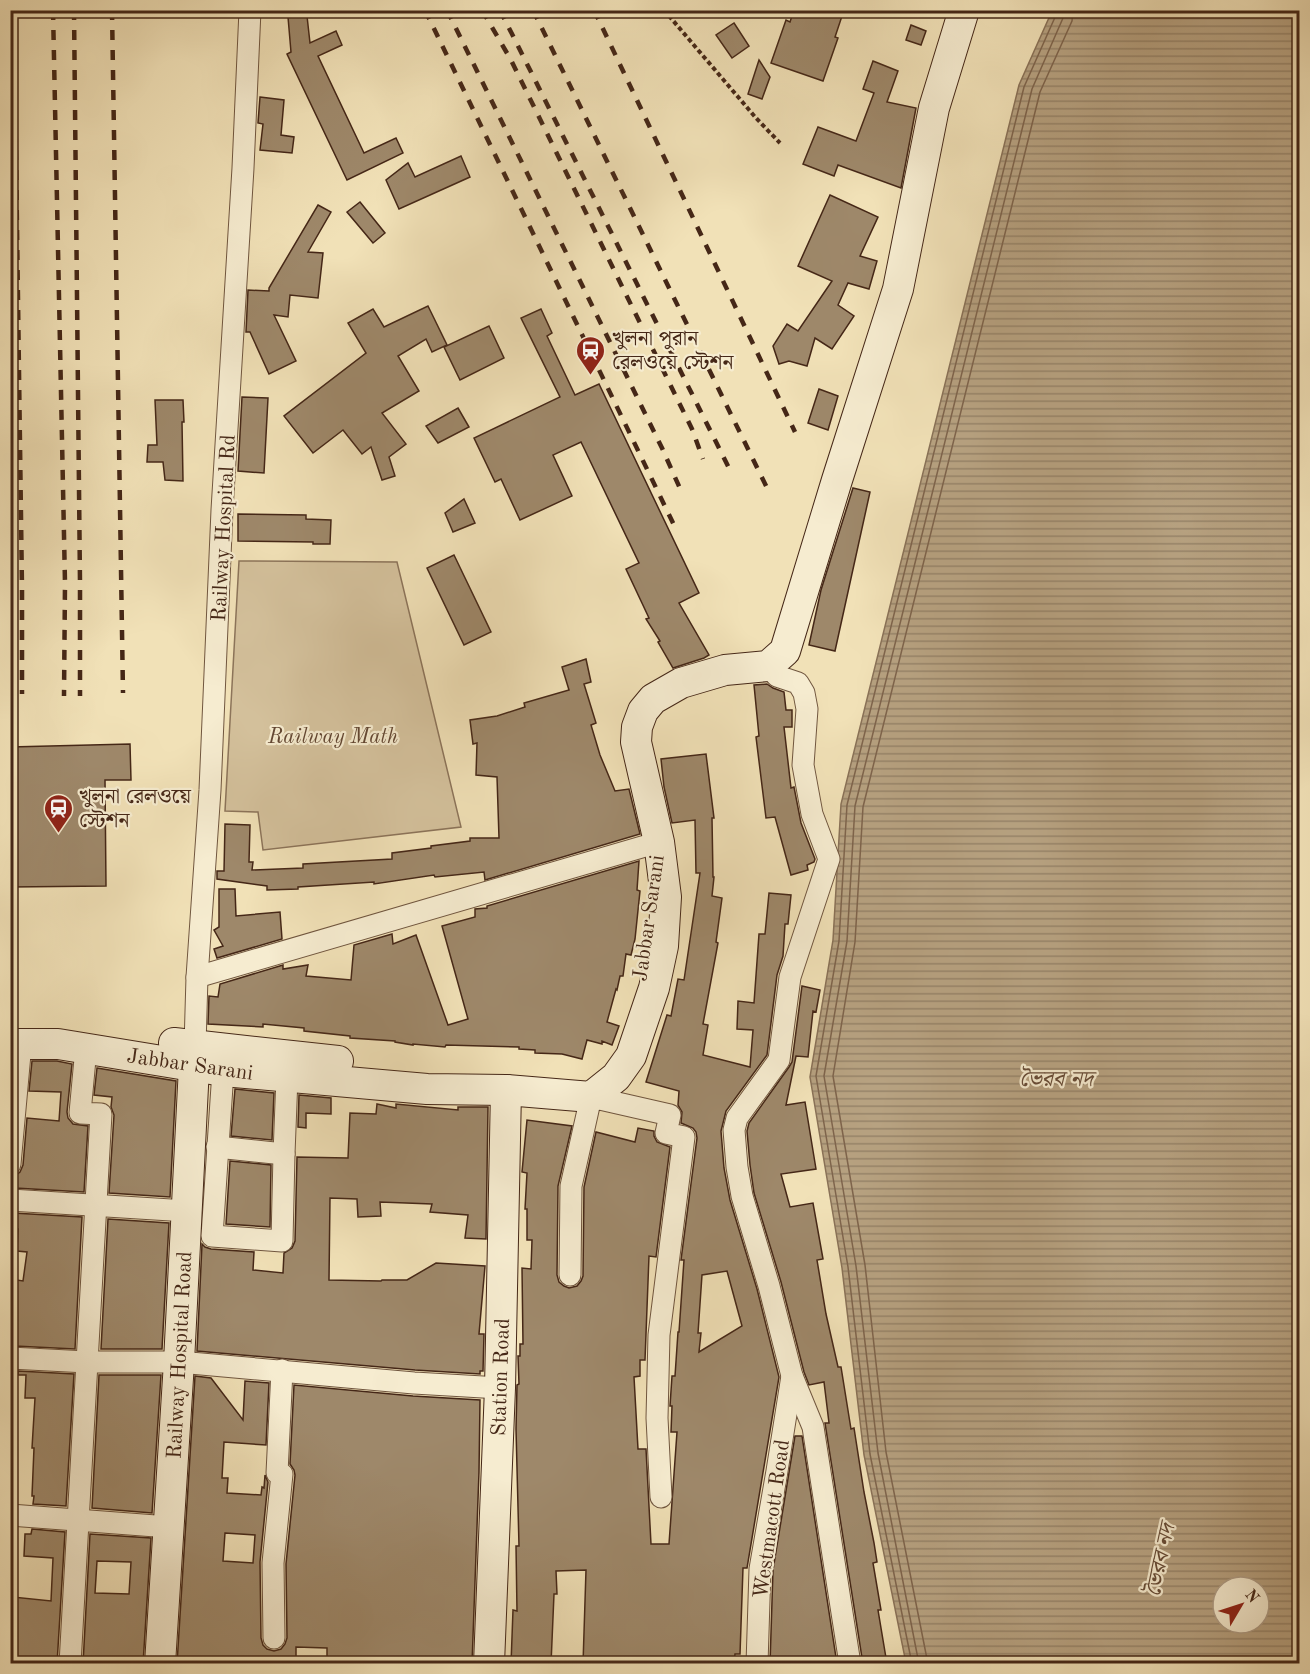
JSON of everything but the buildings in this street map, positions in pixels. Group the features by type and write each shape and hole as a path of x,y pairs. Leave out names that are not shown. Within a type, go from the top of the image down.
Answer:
{"street":[{"name":"Railway Hospital Rd","path":"195,1056 197,977 210,790 222,510 243,168 250,10"},
{"path":"197,977 658,842 636,742 637,727 643,711 653,699 681,683 726,670 768,666 785,651 898,289 934,108 964,10"},
{"path":"768,666 777,676 798,684 804,693 807,709 803,765 812,814 829,859 789,977 779,1060 737,1118 734,1130 737,1167 742,1196 770,1286 792,1376 813,1427 850,1664"},
{"name":"Jabbar Sarani","path":"14,1037 86,1048 195,1056 580,1078 605,1064 621,1047 632,1020 646,943 658,842"},
{"name":"Jabbar Sarani","path":"14,1037 46,1026 195,1056 224,1071 427,1089 506,1090 591,1097 616,1077 631,1056 654,987 663,946 666,897 658,842"},
{"path":"10,1164 14,1037"},
{"path":"70,1664 101,1114 80,1113 86,1048"},
{"name":"Railway Hospital Road","path":"160,1664 195,1056"},
{"path":"224,1071 212,1236 282,1240 287,1077"},
{"name":"Station Road","path":"489,1664 500,1389 506,1090"},
{"path":"570,1275 570,1186 591,1097 670,1115 666,1133 684,1137 659,1335 657,1418 661,1497"},
{"path":"217,1148 284,1154"},
{"path":"10,1200 187,1211"},
{"path":"10,1358 87,1362 179,1362 500,1389"},
{"path":"274,1638 273,1563 282,1474 277,1473 282,1371"},
{"name":"Westmacott Road","path":"757,1664 760,1569 792,1376"},
{"path":"10,1515 169,1527"}],"path":[{"path":"664,10 780,143"}],"green space":[{"name":"Railway Math","path":"239,561 397,562 461,827 263,850 258,812 225,811"}],"water":[{"name":"ভৈরব নদ","path":"1052,11 1299,11 1299,1663 906,1663 864,1455 842,1268 810,1077 833,940 841,804 1019,85"}],"railway":[{"path":"14,10 22,694"},
{"path":"53,10 65,583 64,696"},
{"path":"74,10 80,696"},
{"path":"112,10 123,693"},
{"path":"425,10 675,527"},
{"path":"447,10 682,493"},
{"path":"482,10 511,60 692,429 703,459"},
{"path":"500,10 731,472"},
{"path":"533,10 770,494"},
{"path":"594,10 795,432"}],"place":[{"name":"খুলনা পুরান রেলওয়ে স্টেশন","path":"591,376"},
{"name":"খুলনা রেলওয়ে স্টেশন","path":"58,834"}]}
